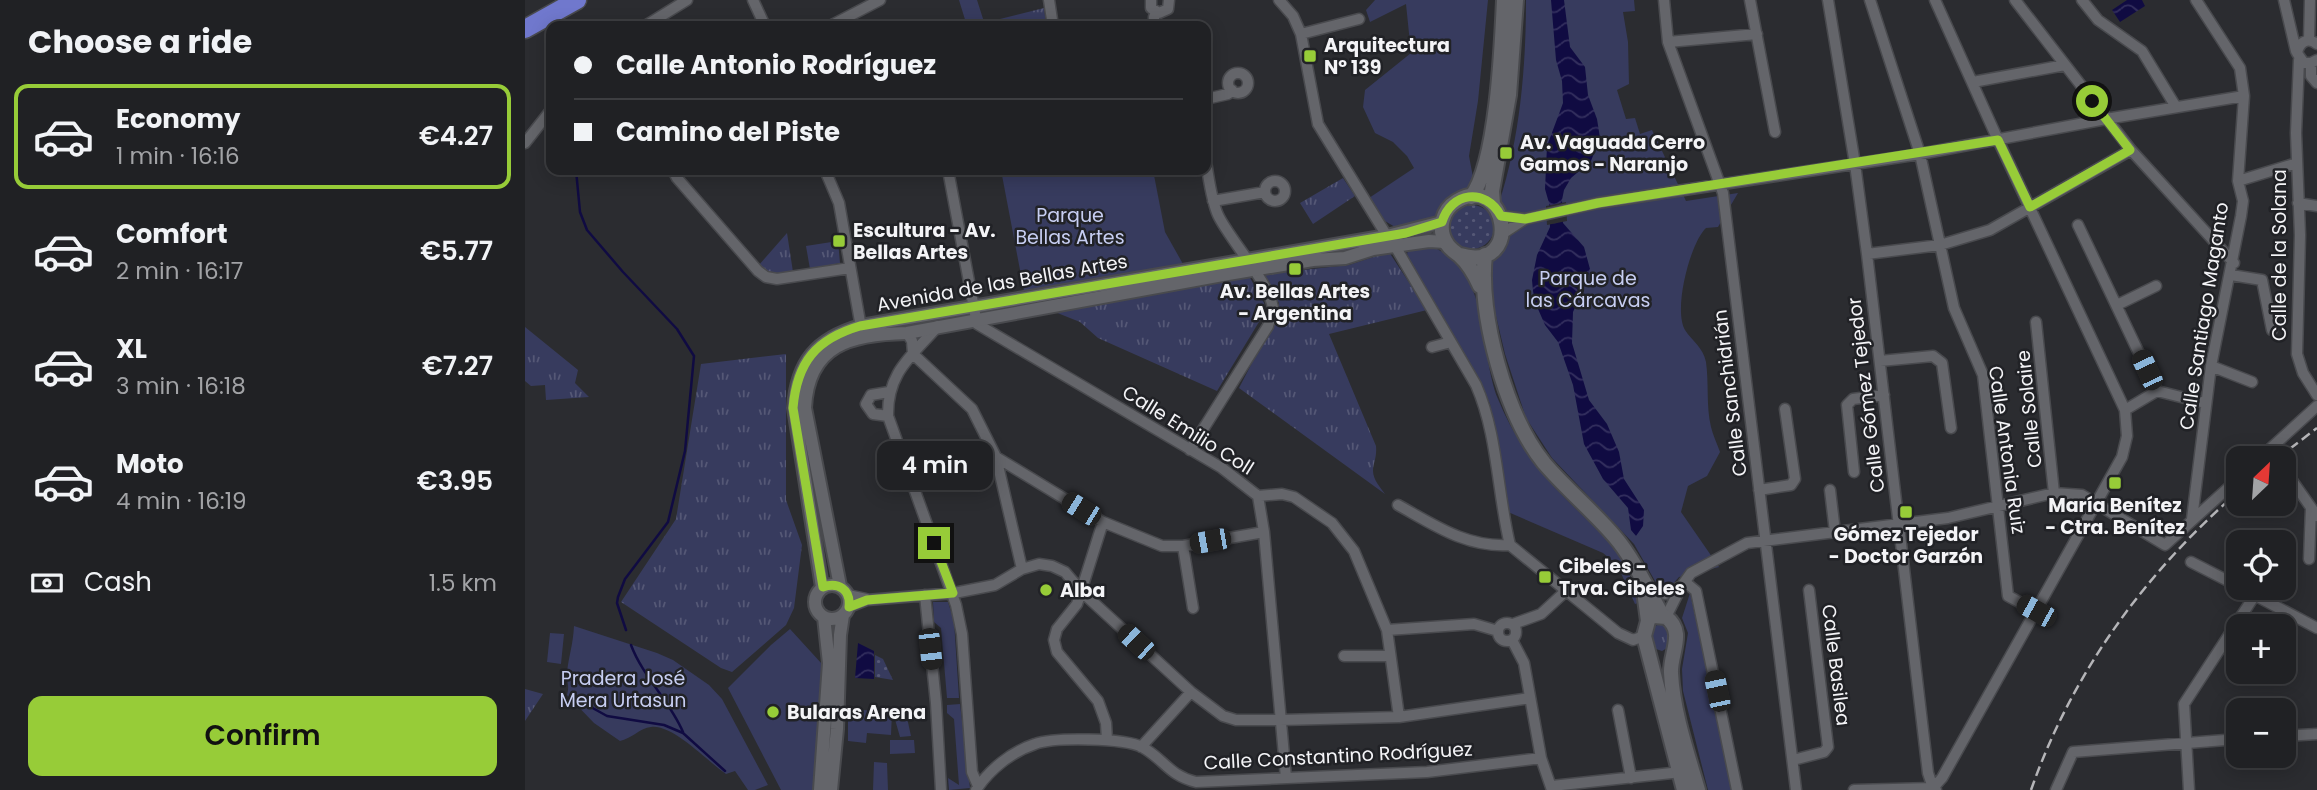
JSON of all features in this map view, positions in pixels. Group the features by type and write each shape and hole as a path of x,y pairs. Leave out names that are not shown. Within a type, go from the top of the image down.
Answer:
{"highway":[{"path":"525,29 577,0"}],"main road":[{"path":"1471,197 1482,176 1490,140 1504,0"},
{"path":"1460,255 1469,258 1485,255 1494,249 1502,234 1492,191 1509,95 1515,0"},
{"path":"1484,293 1475,273 1446,242 1442,222 1449,207 1462,198 1479,197 1497,210"},
{"path":"1485,255 1484,293 1500,374 1521,429 1543,463 1615,537 1664,616 1674,624 1677,634 1671,672 1674,701 1698,790"},
{"path":"1645,586 1648,621 1644,636 1684,790"},
{"path":"1648,621 1655,616 1664,616"},
{"path":"1649,652 1659,659 1673,653"}],"street":[{"path":"653,21 687,0"},
{"path":"840,21 880,0"},
{"path":"1049,0 1052,21"},
{"path":"1150,0 1151,8 1156,12 1165,11 1169,0"},
{"path":"1279,0 1293,16 1301,34 1318,124 1451,342 1486,407 1510,545 1618,633 1633,640 1644,636"},
{"name":"Calle Sanchidrián","path":"1664,0 1668,42 1721,184 1796,790"},
{"path":"1750,0 1775,132"},
{"name":"Calle Gómez Tejedor","path":"1828,0 1855,164 1928,774 1934,789"},
{"name":"Calle Antonia Ruiz","path":"1870,0 1920,154 1954,307 1983,375 2008,596 2036,611"},
{"path":"1854,790 1934,789 2097,504 2122,457 2127,436 2125,410 1935,0"},
{"path":"2015,0 2130,150 2234,263"},
{"path":"2083,0 2098,20 2142,51 2176,107"},
{"path":"2196,0 2240,68 2244,96 2238,181"},
{"path":"2284,0 2311,76 2317,82"},
{"path":"2307,60 2298,46 2314,41 2310,0"},
{"path":"754,1 763,21"},
{"path":"1155,21 1156,12"},
{"path":"1301,34 1359,19"},
{"path":"1668,42 1757,34"},
{"name":"Calle de la Solana","path":"2307,60 2297,110 2300,235 2297,354 2303,373 2317,395"},
{"path":"1973,82 2065,65"},
{"path":"1211,98 1228,94 1232,90"},
{"path":"1502,234 1525,219 1598,203 1920,154 2106,118 2244,96"},
{"path":"525,143 546,116"},
{"path":"1867,254 1940,244 1990,230 2130,150"},
{"name":"Calle Santiago Maganto","path":"2192,519 2211,366 2234,263 2243,201 2238,181 2297,163"},
{"path":"676,175 766,277 777,279 850,268"},
{"path":"827,175 839,203 862,331"},
{"path":"949,175 974,313"},
{"path":"1190,450 1268,326 1273,312 1271,301 1219,217 1208,175"},
{"path":"1213,201 1265,192"},
{"path":"2298,203 2317,206"},
{"path":"1497,210 1525,219"},
{"name":"Avenida de las Bellas Artes","path":"1391,241 1442,222"},
{"path":"2078,225 2157,391"},
{"name":"Avenida de las Bellas Artes","path":"831,790 837,729 840,635 845,601 805,408 806,386 817,364 831,351 862,331 1391,241 1446,242"},
{"path":"2231,275 2262,280 2272,330"},
{"path":"2117,305 2157,286"},
{"name":"Avenida de las Bellas Artes","path":"823,587 793,408 795,386 808,358 823,342 842,331 907,333 938,326 974,313"},
{"name":"Calle Emilio Coll","path":"974,313 977,324 984,329 1222,468 1258,496 1282,494 1294,497 1332,523 1354,551 1387,630 1398,717"},
{"name":"Calle Solaire","path":"2036,322 2055,493"},
{"path":"938,326 901,366 889,392 888,415 953,593 963,634 972,772 977,788"},
{"path":"907,333 912,341 913,354 972,409 996,457 1023,569"},
{"path":"1432,347 1451,342"},
{"path":"1880,362 1933,356 1938,358 1942,363 1951,428"},
{"path":"2211,366 2252,382"},
{"path":"2125,410 2157,391 2205,404"},
{"path":"888,415 873,414 866,404 874,393 889,392"},
{"path":"1854,472 1847,405 1853,398 1884,395"},
{"path":"2273,446 2317,406"},
{"path":"1759,490 1791,485 1795,479 1785,409"},
{"path":"996,457 1103,522 1162,546 1183,546 1263,532"},
{"path":"2296,486 2314,512 2309,559"},
{"path":"1664,616 1692,573 1747,543 1948,518 2055,493 2082,495 2165,544 2226,489"},
{"path":"1830,490 1835,532"},
{"path":"1258,496 1286,778"},
{"path":"1398,505 1454,536 1478,544 1510,545"},
{"path":"1103,522 1082,592 1077,604 1057,629 1054,640 1057,652 1098,701 1106,723 1107,740"},
{"path":"1183,546 1193,608"},
{"path":"2191,562 2226,580"},
{"path":"845,601 953,593 995,585 1023,569 1039,564 1065,572 1082,592 1191,692 1223,716 1236,720 1398,717 1530,698"},
{"path":"831,584 845,601 834,619 824,617 817,611 815,602 823,587 831,584"},
{"path":"1645,586 1665,594 1683,584"},
{"path":"1683,584 1696,591 1737,790"},
{"path":"1513,624 1517,633 1512,640 1503,641 1498,631 1502,624 1513,624 1541,614 1567,590"},
{"name":"Calle Basilea","path":"1793,760 1824,752 1828,747 1809,590"},
{"path":"925,595 941,790"},
{"path":"2189,790 2184,704 2252,600"},
{"path":"2264,600 2317,628"},
{"path":"820,790 829,663 824,617"},
{"path":"1387,630 1474,624 1498,631"},
{"path":"1512,640 1524,663 1541,758 1552,788 1681,772"},
{"path":"1344,656 1389,656"},
{"path":"1141,747 1191,692"},
{"path":"1618,710 1631,778"},
{"path":"2296,735 2317,734"},
{"name":"Calle Constantino Rodríguez","path":"977,788 997,766 1037,743 1107,740 1141,747 1174,774 1196,782 1427,772 1541,758"},
{"path":"2056,790 2073,752 2226,740"}],"green space":[{"path":"959,0 977,0 984,21 965,21"},
{"path":"1375,0 1488,0 1478,101 1469,156 1473,177 1466,194 1437,217 1395,227 1385,221 1369,198 1414,168 1393,142 1375,133 1363,107 1365,90 1411,53 1406,4 1370,22 1366,10"},
{"name":"Parque de las Cárcavas","path":"1526,0 1634,0 1635,11 1623,12 1628,42 1629,84 1617,90 1626,119 1635,118 1640,134 1652,130 1686,201 1738,193 1718,227 1706,228 1694,247 1685,277 1681,308 1685,330 1705,357 1709,419 1720,452 1707,476 1688,486 1681,512 1719,567 1679,577 1671,586 1659,585 1655,581 1634,544 1552,458 1526,418 1505,354 1483,261 1499,252 1508,234 1507,221 1499,203 1517,128 1525,51"},
{"path":"1044,8 1046,21 992,21"},
{"name":"Parque Bellas Artes","path":"1002,175 1154,175 1165,232 1183,264 1024,291"},
{"path":"1343,178 1355,196 1313,224 1300,203"},
{"path":"1472,205 1488,211 1494,227 1488,243 1472,249 1456,243 1450,227 1456,211"},
{"path":"787,233 793,272 771,273 759,265"},
{"path":"838,241 840,263 810,269 806,246"},
{"path":"1435,248 1453,261 1466,277 1475,295 1492,379 1504,413 1518,439 1553,485 1613,548 1628,572 1638,603 1635,604 1614,562 1603,553 1508,512 1490,404 1470,363 1408,259 1407,253 1410,250"},
{"path":"1389,252 1427,310 1329,334 1376,446 1373,474 1385,494 1239,388 1277,315 1279,303 1266,282 1266,274 1349,265"},
{"path":"1249,276 1264,303 1265,312 1217,391 1098,338 1080,322 1050,310"},
{"path":"525,327 578,370 575,383 589,397 546,400 545,385 531,386 525,381"},
{"path":"786,354 786,500 802,545 794,608 786,625 732,672 721,668 621,602 676,519 701,364"},
{"path":"1690,593 1733,790 1708,790 1683,691 1682,669 1688,633 1682,618"},
{"path":"933,602 948,602 954,621 959,698 947,698 941,628 934,622"},
{"path":"1660,624 1666,628 1670,637 1667,648 1662,651 1656,649 1652,636 1653,627"},
{"name":"Pradera José Mera Urtasun","path":"574,626 657,653 673,660 709,685 722,699 768,785 748,790 735,771 726,774 669,731 651,727 620,741 594,723 567,695 567,672"},
{"path":"790,629 822,664 813,790 781,790 728,688"},
{"path":"550,633 564,634 561,664 547,662"},
{"path":"875,655 883,659 893,680 875,677"},
{"path":"525,689 543,694 525,721"},
{"path":"960,704 970,788 949,790 948,778 959,785 954,719 947,713 947,705"},
{"path":"848,709 892,712 891,735 867,733 866,743 848,741"},
{"path":"906,713 911,736 900,737 894,716"},
{"path":"890,740 914,740 915,753 890,754"},
{"path":"874,762 887,763 888,790 873,790"}],"water":[{"path":"1551,0 1564,0 1570,47 1585,67 1588,95 1597,119 1600,138 1591,161 1571,178 1562,200 1563,223 1584,247 1590,269 1573,312 1572,343 1589,400 1607,424 1619,452 1624,479 1644,510 1643,526 1636,536 1631,530 1628,508 1603,479 1584,444 1573,385 1558,342 1545,325 1533,291 1532,280 1537,255 1550,227 1549,203 1545,189 1547,146 1563,103"},
{"path":"2127,0 2142,0 2145,6 2120,22 2112,10"},
{"path":"858,643 874,651 874,679 855,678"}],"pier":[{"path":"1566,202 1567,221 1547,225 1546,206"}],"waterway":[{"path":"576,175 580,212 587,230 677,329 694,356 685,451 668,522 625,579 618,597 617,603 626,630"},
{"path":"631,645 642,668 683,732"},
{"path":"571,696 607,716 664,725 683,733 725,771"}],"railway":[{"path":"2294,446 2317,428"},
{"path":"2031,790 2068,705 2115,628 2172,556 2226,503"}],"place":[{"name":"Arquitectura Nº 139","path":"1310,56"},
{"name":"Av. Vaguada Cerro Gamos - Naranjo","path":"1506,153"},
{"name":"Escultura - Av. Bellas Artes","path":"839,241"},
{"name":"Av. Bellas Artes - Argentina","path":"1295,269"},
{"name":"María Benítez - Ctra. Benítez","path":"2115,483"},
{"name":"Gómez Tejedor - Doctor Garzón","path":"1906,512"},
{"name":"Cibeles - Trva. Cibeles","path":"1545,577"},
{"name":"Alba","path":"1046,590"},
{"name":"Bularas Arena","path":"773,712"}],"route":[{"path":"934,543 953,593 867,600 849,607 848,595 840,586 831,584 823,587 793,408 795,386 808,358 823,342 842,331 1406,233 1442,222 1449,207 1462,198 1479,197 1493,204 1501,216 1525,219 1598,203 1998,140 2030,207 2130,150 2092,101"}]}
